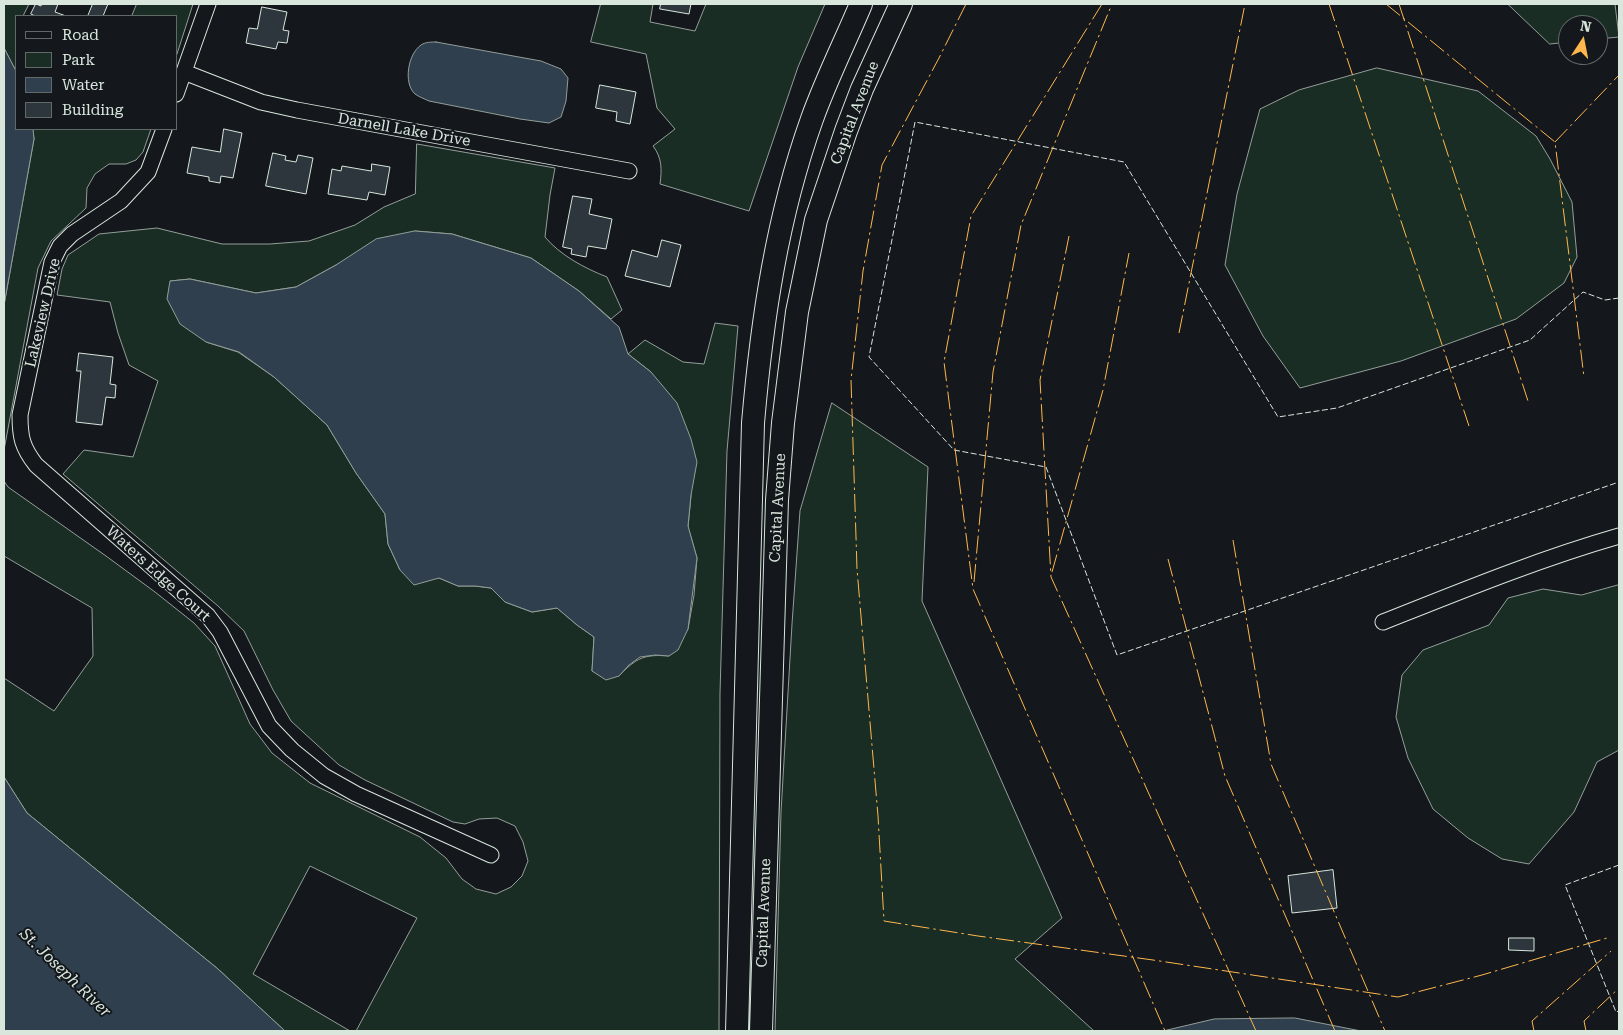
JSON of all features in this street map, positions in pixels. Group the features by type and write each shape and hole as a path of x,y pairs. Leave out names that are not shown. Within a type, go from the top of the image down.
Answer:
{"highway":[{"name":"Capital Avenue","path":"736,1031 753,423 759,353 774,260 796,169 812,118 861,4"},
{"name":"Capital Avenue","path":"761,1031 777,500 783,423 797,312 816,220 843,139 862,89 901,4"}],"street":[{"path":"178,88 208,4"},
{"name":"Darnell Lake Drive","path":"184,72 261,102 629,171"},
{"name":"Lakeview Drive","path":"25,451 20,434 20,415 52,262 60,246 72,234 121,201 148,172 164,130"},
{"name":"Waters Edge Court","path":"25,451 36,465 208,616 220,632 269,726 292,750 324,776 356,794 491,855"},
{"path":"1383,622 1576,548 1619,536"}],"green space":[{"path":"4,4 29,4 24,15 15,15 15,69 4,48"},
{"path":"137,4 193,4 178,51 178,15 132,15"},
{"path":"601,4 653,4 650,22 695,31 706,4 825,4 798,67 749,211 660,184 661,164 653,146 675,129 657,108 646,54 591,42"},
{"path":"1508,4 1615,4 1619,37 1608,38 1608,15 1558,15 1558,43 1550,44"},
{"path":"1377,68 1478,91 1536,136 1572,202 1577,257 1564,283 1516,319 1401,361 1300,388 1263,336 1225,265 1237,194 1260,109 1299,90"},
{"path":"33,130 151,130 143,152 136,160 126,164 109,164 95,174 87,188 86,208 51,241 38,268 4,450 4,305 34,139"},
{"path":"417,144 555,168 545,237 558,250 573,260 607,277 622,310 611,319 579,291 531,258 452,234 415,231 336,265 296,287 256,293 190,279 170,281 206,342 238,352 274,377 327,425 356,473 385,514 388,544 400,570 439,578 458,586 491,588 505,602 532,612 557,608 594,637 592,671 619,676 630,665 641,659 653,656 669,656 688,629 694,595 697,558 688,527 691,495 651,372 628,354 645,340 683,362 704,364 715,323 738,326 727,451 720,693 719,1031 356,1031 417,918 310,866 253,974 350,1031 285,1031 218,969 27,813 4,777 4,678 54,711 93,656 92,608 4,556 4,481 8,487 106,556 194,623 215,646 250,724 272,753 310,783 420,837 446,858 462,879 476,889 496,894 511,887 522,876 528,861 523,842 515,826 497,818 479,819 465,824 453,822 365,780 339,765 291,721 273,690 244,631 218,606 63,474 84,450 133,457 158,381 129,365 110,302 57,295 62,269 68,255 99,234 157,228 222,244 270,244 309,241 355,225 384,207 415,194"},
{"path":"832,403 928,467 922,601 1062,918 1015,959 1094,1031 775,1031 781,812 800,511"},
{"path":"1619,585 1619,750 1597,762 1574,812 1529,864 1502,859 1468,838 1433,809 1408,758 1396,717 1402,675 1423,650 1489,625 1508,598 1543,589 1581,595"}],"water":[{"path":"436,42 541,61 561,69 568,78 566,101 561,117 549,123 520,119 429,101 415,94 409,83 410,62 421,45"},
{"path":"4,48 15,69 15,130 33,130 34,139 4,305"},
{"path":"415,231 452,234 531,258 579,291 619,327 628,354 651,372 677,403 691,439 697,462 688,526 697,558 688,629 678,650 669,656 640,657 619,676 606,680 592,671 594,637 557,608 532,612 505,602 491,588 458,586 439,578 414,585 400,570 388,544 385,514 356,473 327,425 274,377 239,352 206,342 180,324 167,299 170,281 190,279 256,293 296,287 336,265 376,239"},
{"name":"St. Joseph River","path":"4,777 27,813 218,969 285,1031 4,1031"},
{"path":"1295,1018 1361,1031 1163,1031 1214,1019"}],"building":[{"path":"36,4 41,6 42,4 58,4 55,12 63,15 33,15 31,14"},
{"path":"93,4 108,4 103,15 88,15"},
{"path":"661,4 691,4 689,14 660,9"},
{"path":"262,7 287,12 283,30 289,31 287,43 278,42 276,49 246,43 249,28 257,29"},
{"path":"600,85 636,92 630,124 616,121 617,112 596,108"},
{"path":"224,129 242,133 233,178 221,176 220,183 209,181 209,177 187,173 192,147 220,152"},
{"path":"273,153 286,156 285,160 296,162 298,155 313,158 306,194 266,186"},
{"path":"372,164 390,167 385,195 369,192 367,200 328,194 332,169 341,171 342,166 371,171"},
{"path":"573,196 592,199 589,214 612,219 606,249 588,246 586,257 571,254 572,249 563,247"},
{"path":"662,240 681,245 670,287 625,276 632,250 657,257"},
{"path":"79,353 113,357 110,384 116,385 115,398 106,397 102,425 76,422 81,371 77,371"},
{"path":"1333,870 1337,908 1292,913 1288,876"},
{"path":"1509,938 1534,938 1534,951 1509,950"}],"fence":[{"path":"1619,298 1605,300 1583,292 1530,340 1337,408 1278,417 1124,162 915,122 869,357 954,450 1046,467 1117,655 1619,482"},
{"path":"1619,865 1565,885 1616,1012 1619,1011"}],"power":[{"path":"966,4 882,165 863,271 851,380 857,569 878,816 884,921 1398,997 1482,975 1607,938"},
{"path":"1102,4 971,216 944,362 973,589 1165,1031"},
{"path":"974,582 993,372 1021,225 1112,4"},
{"path":"1179,333 1245,4"},
{"path":"1329,4 1469,426"},
{"path":"1386,4 1555,142 1584,377"},
{"path":"1399,4 1528,401"},
{"path":"1555,142 1619,75"},
{"path":"1069,236 1040,380 1051,577 1256,1031"},
{"path":"1052,572 1103,390 1129,253"},
{"path":"1233,540 1271,764 1385,1031"},
{"path":"1168,559 1225,776 1335,1031"},
{"path":"1534,1031 1532,1021 1611,951"},
{"path":"1586,1031 1584,1021 1619,988"}]}
